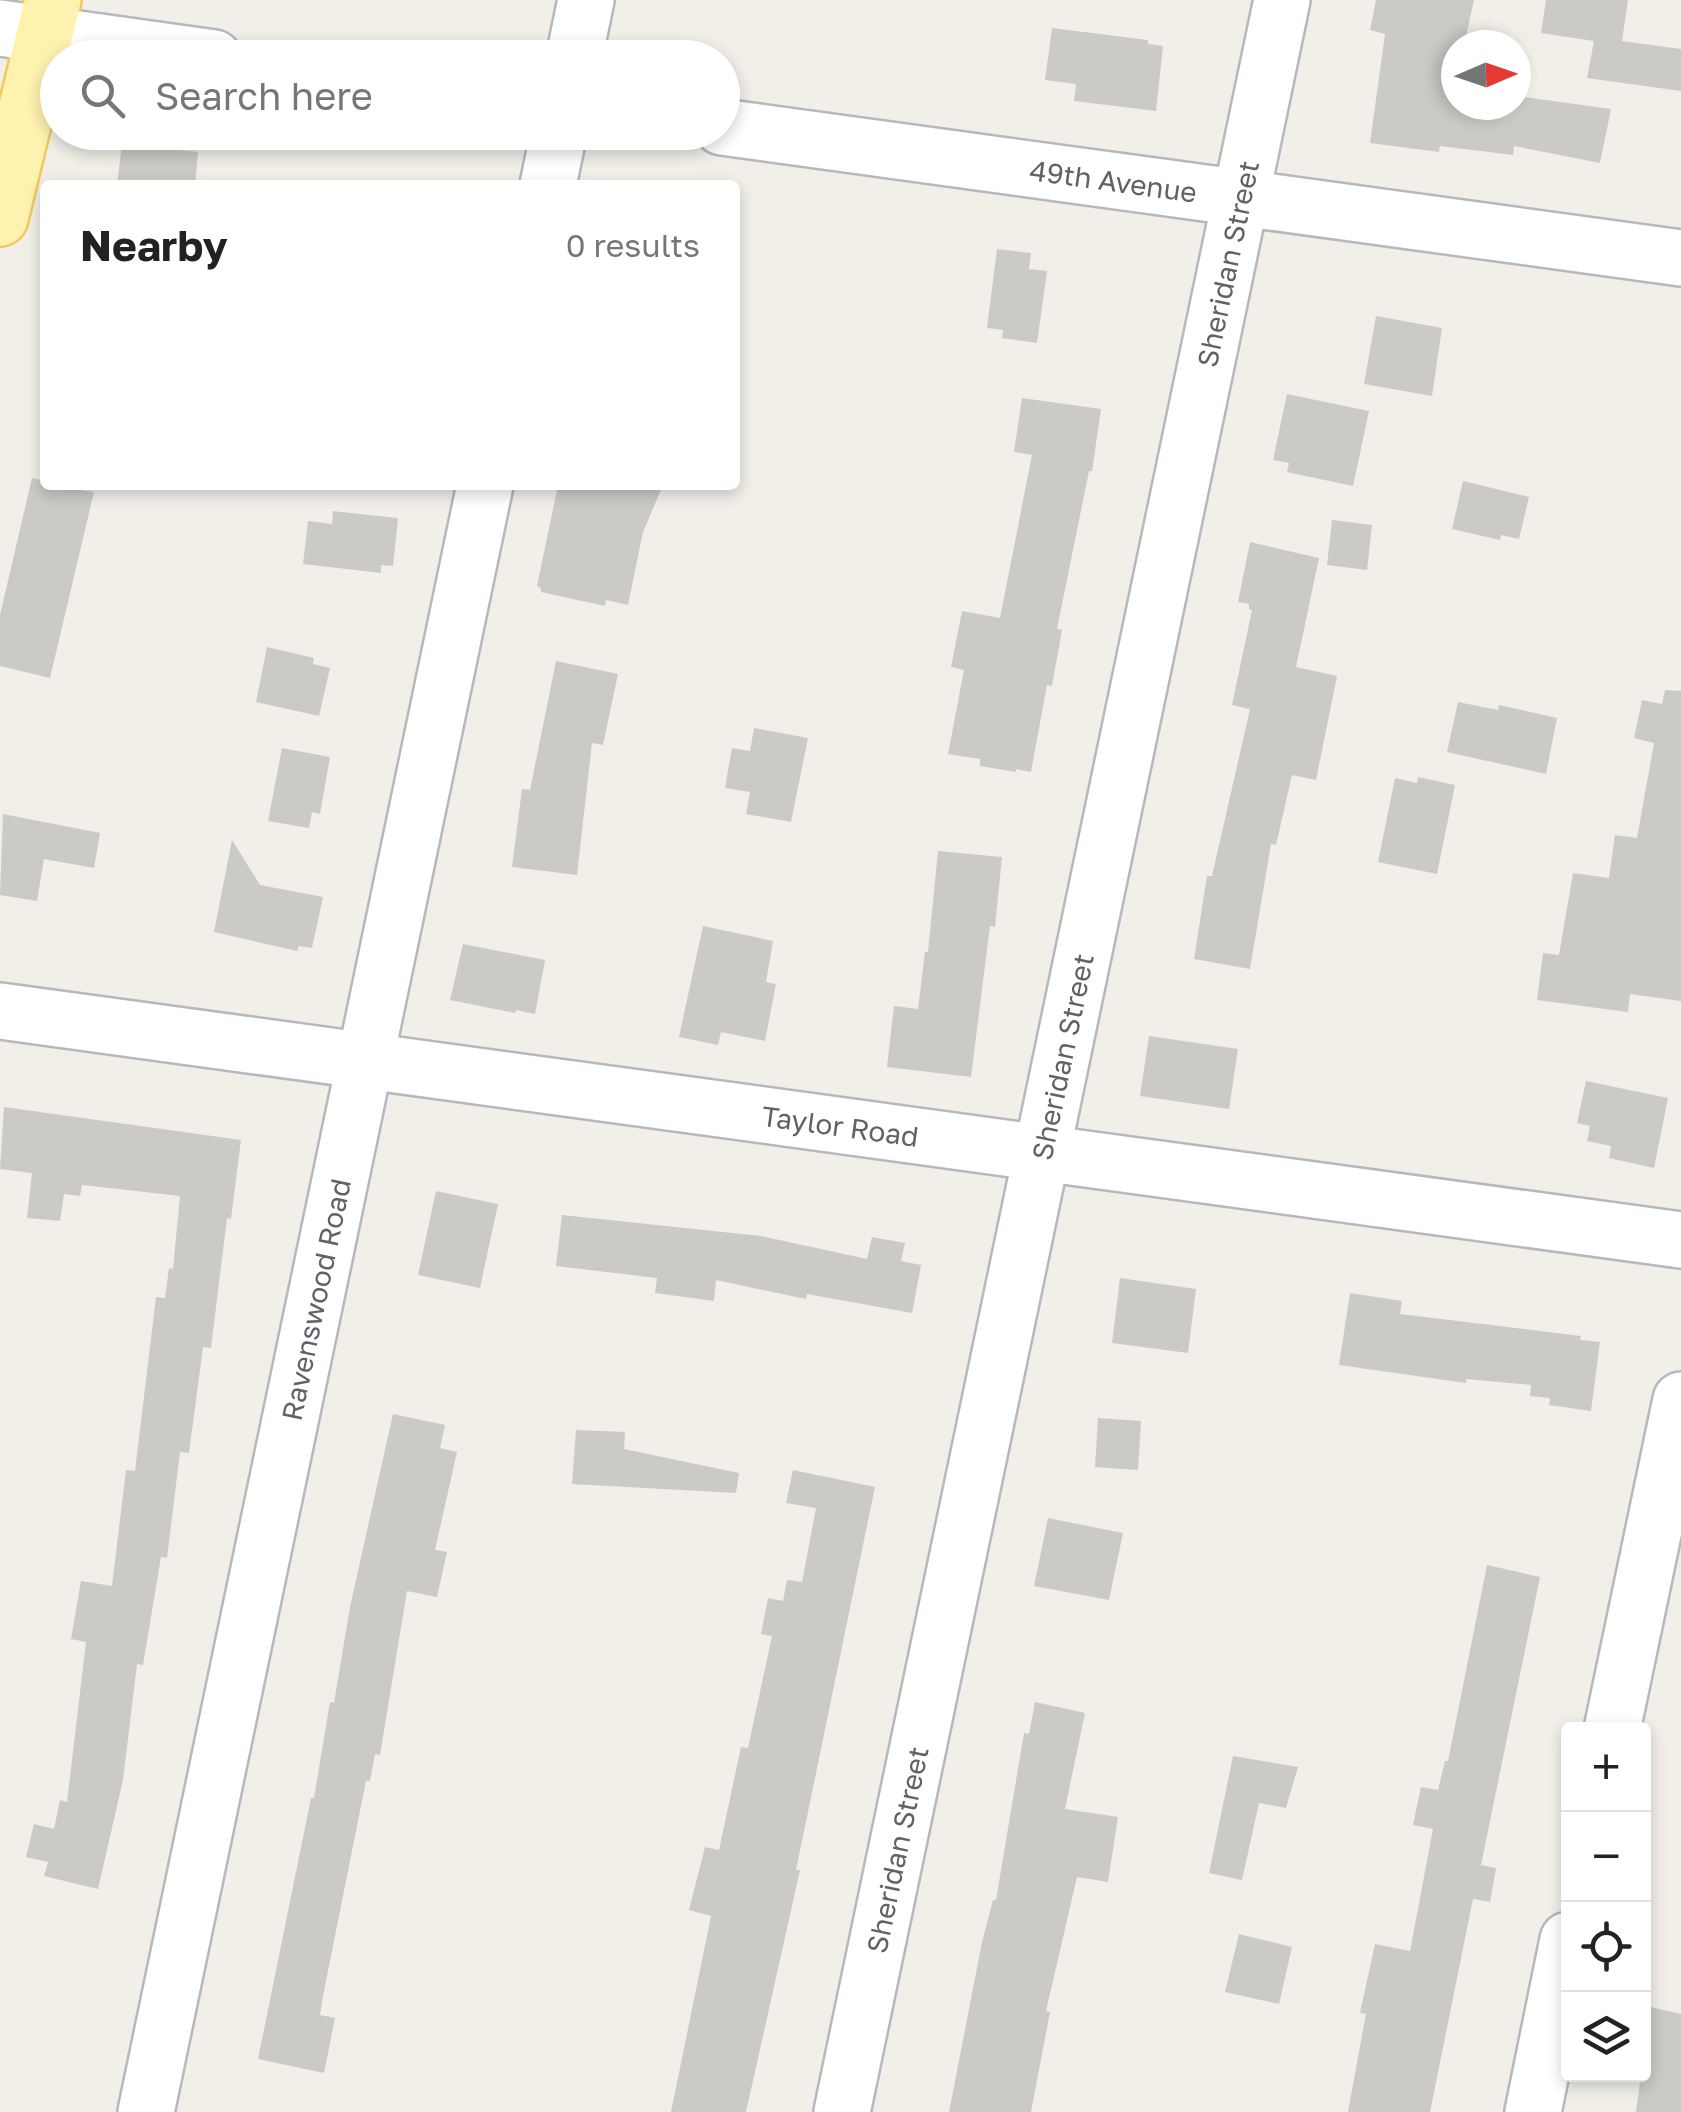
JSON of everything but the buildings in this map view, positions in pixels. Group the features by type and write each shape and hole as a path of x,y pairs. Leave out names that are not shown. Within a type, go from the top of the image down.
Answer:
{"main road":[{"path":"0,218 30,16"}],"street":[{"path":"578,40 586,0"},
{"name":"Sheridan Street","path":"842,2112 1282,0"},
{"path":"30,16 135,40"},
{"name":"49th Avenue","path":"740,129 1681,258"},
{"path":"549,180 555,150"},
{"name":"Ravenswood Road","path":"146,2112 484,490"},
{"name":"Taylor Road","path":"0,1012 1681,1240"},
{"path":"1614,1722 1681,1400"},
{"path":"1533,2112 1561,1974"}]}
